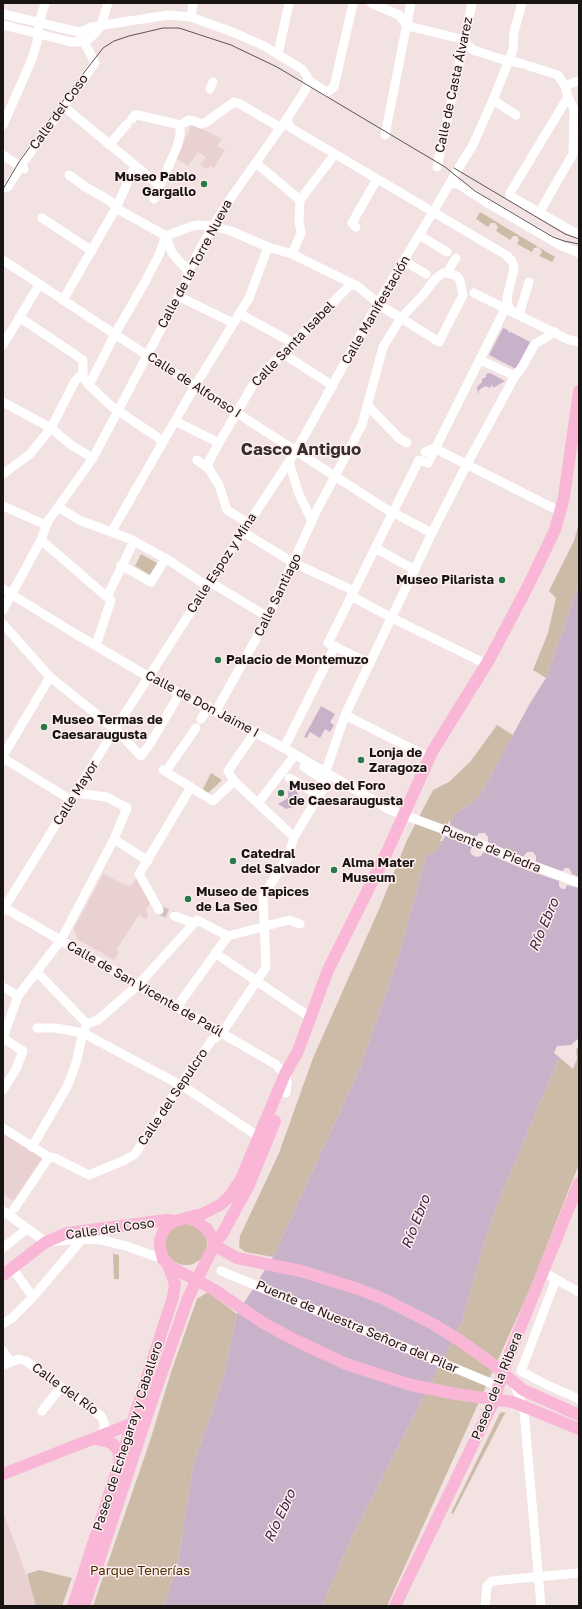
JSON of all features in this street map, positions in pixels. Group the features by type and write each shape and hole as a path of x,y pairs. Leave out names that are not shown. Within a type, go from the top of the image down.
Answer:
{"main road":[{"path":"298,1051 286,1074 241,1178 225,1201 208,1211 175,1221 166,1229 160,1240 160,1247 166,1262 197,1279 214,1244 221,1236 249,1185 290,1083 298,1051 310,1017 340,944 387,852 430,758 450,722 486,664 528,586 555,530 561,512 579,391"},
{"name":"Paseo de la Ribera","path":"395,1606 494,1399 502,1373 579,1183"},
{"path":"187,1218 196,1221 207,1229 214,1244"},
{"name":"Calle del Coso","path":"46,1242 67,1233 167,1220 175,1221"},
{"path":"8,1271 46,1242"},
{"name":"Puente de Nuestra Señora del Pilar","path":"214,1244 237,1258 301,1271 384,1299 433,1324 490,1362 515,1385 532,1395 579,1416"},
{"name":"Paseo de Echegaray y Caballero","path":"73,1606 173,1297 175,1284 166,1262"},
{"name":"Puente de Nuestra Señora del Pilar","path":"197,1279 265,1324 346,1364 411,1385 522,1405 579,1429"},
{"name":"Paseo de Echegaray y Caballero","path":"84,1606 148,1412 188,1298 197,1279"},
{"path":"3,1474 131,1424 148,1412"},
{"path":"100,1437 113,1444 118,1451 120,1460"}],"street":[{"path":"3,125 32,59 39,23 45,3"},
{"path":"3,25 73,42 84,42 95,35 101,26 108,3"},
{"path":"191,17 193,3"},
{"path":"278,54 289,3"},
{"path":"3,14 79,32 91,27 168,15 191,17 249,39 278,54 302,69 308,80 327,92 330,91 335,85 353,3"},
{"path":"371,3 399,15 412,27 461,39 473,50 558,75 565,86 568,97 574,109 573,154 539,213"},
{"path":"385,135 411,3"},
{"name":"Calle de Casta Álvarez","path":"437,167 472,3"},
{"name":"Calle Manifestación","path":"296,451 378,303 434,212 472,146 493,100 513,50 514,32 522,3"},
{"name":"Calle del Coso","path":"3,188 8,187 63,106 95,63 79,32"},
{"name":"Calle de la Torre Nueva","path":"3,610 41,540 46,525 93,458 146,354 189,276 188,271 213,226 228,202 281,128 306,88 308,80"},
{"path":"565,86 578,81"},
{"path":"568,97 511,192 539,213 579,235"},
{"path":"493,100 516,115"},
{"path":"109,145 135,115 180,125 189,120 202,124 208,122 234,102 281,128"},
{"path":"63,106 160,186"},
{"path":"288,117 288,124 291,128 503,253 510,259 513,265 513,274 507,297 511,310"},
{"path":"154,199 177,148 180,125"},
{"path":"292,254 301,233 299,221 300,200 335,154"},
{"path":"3,155 22,167"},
{"path":"256,162 300,200"},
{"path":"63,300 116,208 136,166"},
{"path":"69,176 110,201 116,208 166,236 172,253 188,271"},
{"path":"356,227 352,223 377,179"},
{"path":"450,184 458,184 560,245 579,254"},
{"path":"42,218 92,251"},
{"path":"89,385 115,334 159,255 166,236 199,224 213,226 230,231 268,247 292,254 354,285 384,308 439,342 463,295 460,281 457,276 447,273 430,277 404,261"},
{"path":"419,235 447,252"},
{"path":"112,532 195,386 249,298 268,247"},
{"path":"447,273 456,258"},
{"name":"Calle de Alfonso I","path":"3,260 39,285 390,511 432,533"},
{"name":"Calle Santiago","path":"202,719 213,709 268,617 312,521 367,414 367,405 382,351 401,318 429,287 430,277"},
{"path":"370,664 328,643 376,548 390,511 419,460 428,463 434,448 480,360 529,282"},
{"path":"3,345 39,285"},
{"name":"Calle Santa Isabel","path":"208,469 208,463 254,383 282,353 350,286 354,285"},
{"path":"474,293 570,340 579,342"},
{"path":"178,296 234,323"},
{"path":"240,314 293,343"},
{"path":"19,317 84,360 82,374 83,378 89,385 117,410 163,441"},
{"path":"323,775 345,715 432,533 467,464 514,376 522,367 535,344 555,332"},
{"path":"282,353 333,386"},
{"path":"480,360 514,376"},
{"path":"3,474 30,454 51,428 74,380 82,374"},
{"path":"3,402 51,428 71,445 93,458"},
{"path":"367,405 400,439 407,443"},
{"path":"175,421 219,443"},
{"path":"425,452 434,448 561,512"},
{"name":"Calle Espoz y Mina","path":"150,677 208,584 296,451"},
{"path":"197,460 208,469 219,485 227,510 248,523"},
{"path":"289,462 299,494 312,521"},
{"path":"3,506 46,525"},
{"path":"58,507 79,520 132,540 168,559 208,584 268,617"},
{"path":"242,532 392,618 486,664"},
{"path":"41,540 92,586 107,595 111,600 96,645"},
{"path":"107,595 132,540"},
{"path":"376,548 415,570"},
{"path":"121,565 151,582 168,559"},
{"name":"Calle de Don Jaime I","path":"3,589 150,677 213,709 284,748 323,775 390,810 403,815"},
{"path":"3,624 50,677 115,729 141,756 150,744 180,693"},
{"path":"284,748 335,646"},
{"path":"3,1090 16,1069 24,1051 3,1038 13,1014 18,996 61,940 114,839 127,808 107,797 73,796 3,757 50,677"},
{"name":"Calle Mayor","path":"3,908 115,729 150,677"},
{"path":"345,715 430,758"},
{"path":"196,728 164,770 213,801 234,781"},
{"path":"255,732 228,772 234,781 294,837 327,782 323,775 291,758 256,801"},
{"path":"289,778 319,795"},
{"path":"160,910 139,874 191,787"},
{"name":"Puente de Piedra","path":"403,815 579,882"},
{"name":"Calle del Sepulcro","path":"49,1157 55,1158 90,1175 125,1160 134,1154 180,1085 212,1040 221,1033 266,967 263,896 288,857 294,837"},
{"path":"114,839 148,861"},
{"name":"Calle de San Vicente de Paúl","path":"3,908 275,1064 286,1074"},
{"path":"174,916 194,923"},
{"path":"32,1147 68,1085 87,1024 98,1020 138,985 196,920 228,936"},
{"path":"177,1007 228,936 289,920 300,924"},
{"path":"215,953 310,1017"},
{"path":"37,972 87,1024"},
{"path":"3,987 18,996"},
{"path":"37,1028 56,1028 83,1033 180,1085 259,1137"},
{"path":"286,1074 286,1093"},
{"path":"3,1128 49,1157 14,1209"},
{"path":"3,1212 46,1242"},
{"path":"3,1248 27,1229"},
{"path":"3,1324 12,1318 34,1297 82,1239"},
{"name":"Calle del Coso","path":"46,1242 82,1239 114,1242 166,1262"},
{"path":"8,1271 34,1297"},
{"name":"Puente de Nuestra Señora del Pilar","path":"221,1271 493,1384"},
{"path":"543,1272 579,1292"},
{"path":"556,1279 521,1371 545,1384 579,1399"},
{"path":"3,1351 6,1364"},
{"name":"Calle del Río","path":"6,1364 19,1359 23,1360 101,1416 104,1422 100,1437"},
{"path":"515,1385 524,1412 541,1606"},
{"path":"42,1411 61,1387"},
{"path":"485,1606 487,1586 489,1582 579,1573"}],"shaded area":[{"path":"192,124 222,139 217,146 225,150 214,168 210,165 207,169 200,165 206,157 198,152 188,166 176,158"},
{"path":"103,874 130,887 137,877 152,901 146,909 147,913 149,913 146,919 139,915 116,950 119,952 114,960 77,939 74,928"},
{"path":"3,1133 45,1160 16,1203 3,1193"},
{"path":"3,1511 33,1593 37,1606 3,1606"}],"green space":[{"path":"480,212 538,247 534,248 532,252 517,244 519,240 517,236 513,236 510,240 496,231 498,227 495,223 491,223 488,227 476,219"},
{"path":"539,248 555,257 552,262 539,256 542,252"},
{"path":"579,522 579,583 546,678 533,670 548,633 556,598 549,591 574,541"},
{"path":"141,554 157,563 150,575 135,566"},
{"path":"497,725 513,735 479,797 455,814 437,851 426,856 399,955 360,1068 273,1257 245,1252 239,1247 240,1236 279,1153 313,1058 380,907 407,840 433,790 449,782 470,762"},
{"path":"211,773 222,780 207,794 202,791"},
{"path":"579,1047 579,1164 529,1291 387,1606 322,1606 353,1535 462,1322 483,1246 497,1205 559,1057 573,1069 577,1059 576,1049"},
{"path":"186,1223 201,1229 207,1244 201,1259 186,1265 171,1259 165,1244 171,1229"},
{"path":"113,1254 119,1255 119,1279 114,1279"},
{"name":"Parque Tenerías","path":"208,1292 237,1314 224,1375 193,1466 178,1562 164,1606 93,1606 150,1441 172,1369 197,1299"},
{"path":"500,1413 506,1413 453,1514 451,1513"},
{"path":"39,1570 72,1578 62,1606 36,1606 27,1574"}],"water":[{"path":"503,328 508,330 509,333 511,332 530,342 516,369 489,355"},
{"path":"490,373 505,381 493,388 492,384 490,388 485,386 479,390 478,395 477,387 482,382 482,379 486,377 486,374"},
{"name":"Río Ebro","path":"579,583 579,1038 571,1045 557,1046 554,1053 559,1057 497,1205 483,1246 462,1322 353,1535 322,1606 164,1606 178,1562 193,1466 224,1375 237,1314 273,1257 360,1068 399,955 426,856 437,851 455,814 479,797 529,705 546,678"},
{"path":"321,706 335,714 330,722 334,725 330,732 325,729 320,738 310,732 307,738 304,737"},
{"path":"288,786 297,791 299,798 298,802 293,807 286,809 278,804 288,798"}],"pier":[{"path":"450,819 450,825 476,837 479,833 485,833 488,837 488,842 523,857 527,852 533,852 536,856 536,862 562,871 565,868 569,868 572,874 579,877 579,888 567,885 565,889 562,889 559,886 559,881 521,868 483,852 481,856 477,857 472,855 470,851 472,847 445,836 442,841 440,841"}],"tunnel":[{"path":"159,910 174,916"}],"tram line":[{"path":"3,189 19,162 103,48 114,41 129,36 163,28 179,28 231,45 277,67 445,167 475,191 553,237 579,244"},
{"path":"454,168 565,234 579,239"}],"place":[{"name":"Museo Pablo Gargallo","path":"204,184"},
{"name":"Museo Pilarista","path":"502,580"},
{"name":"Palacio de Montemuzo","path":"218,660"},
{"name":"Museo Termas de Caesaraugusta","path":"44,727"},
{"name":"Lonja de Zaragoza","path":"361,760"},
{"name":"Museo del Foro de Caesaraugusta","path":"281,793"},
{"name":"Catedral del Salvador","path":"233,861"},
{"name":"Alma Mater Museum","path":"334,870"},
{"name":"Museo de Tapices de La Seo","path":"188,899"}],"district":[{"name":"Casco Antiguo","path":"301,450"}]}
